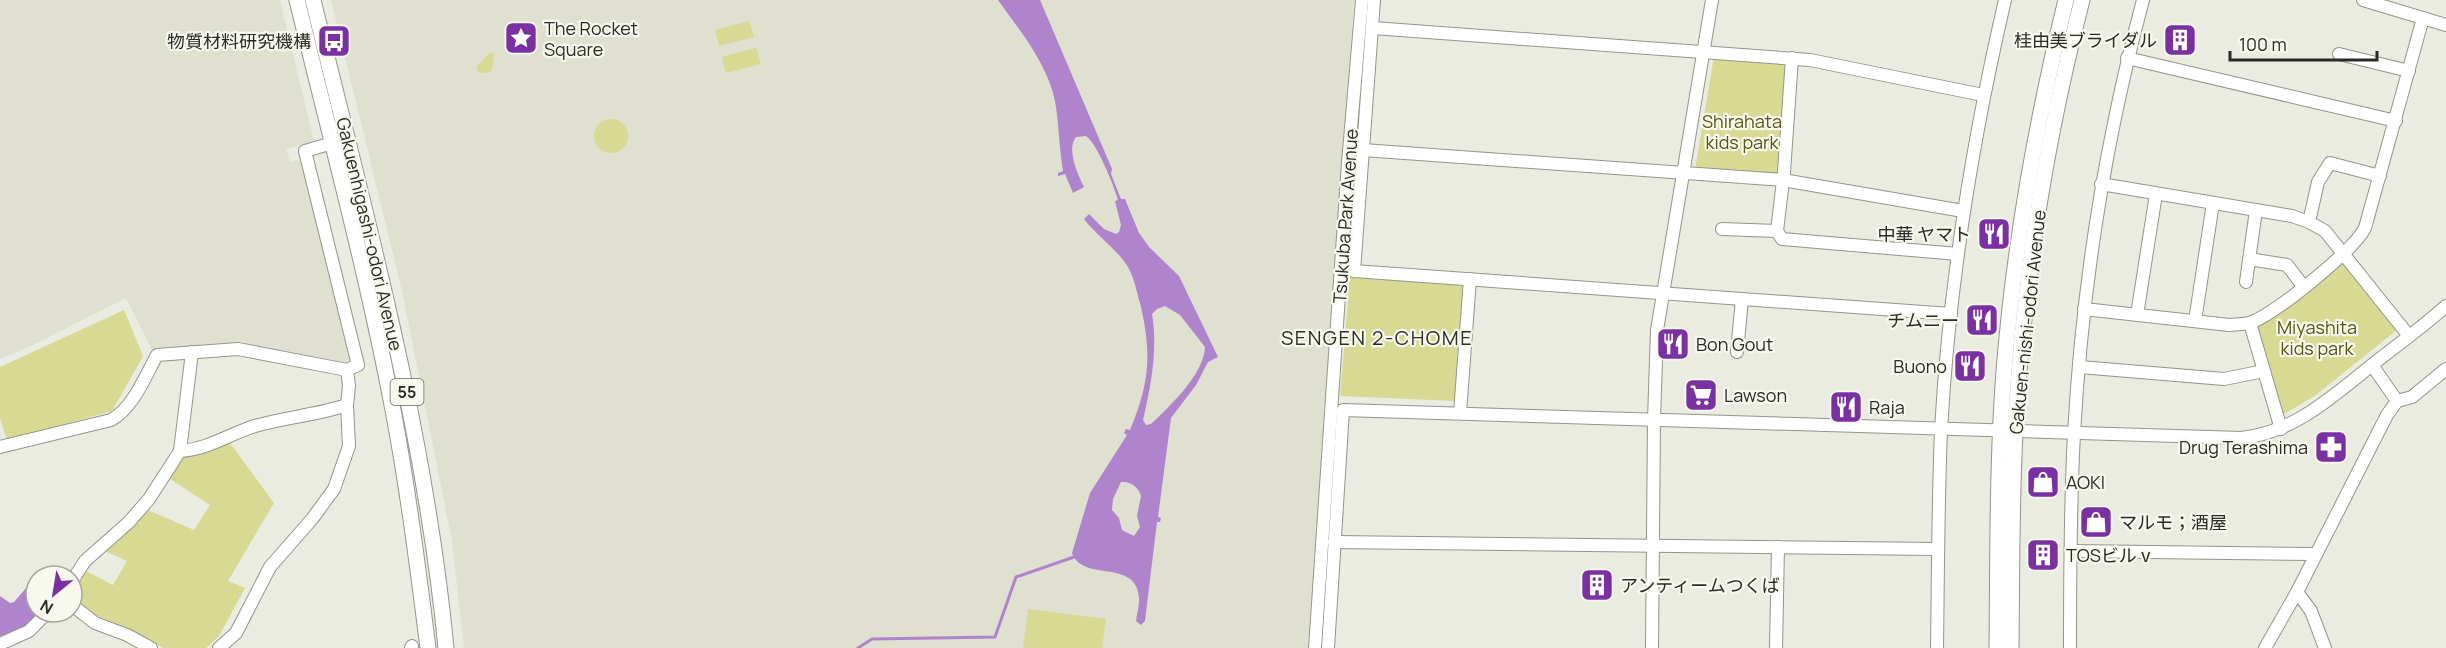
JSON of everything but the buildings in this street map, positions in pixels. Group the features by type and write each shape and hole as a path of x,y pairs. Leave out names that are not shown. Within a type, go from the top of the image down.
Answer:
{"main road":[{"name":"Gakuenhigashi-odori Avenue","path":"297,0 393,410 415,547 417,647"},
{"name":"Gakuenhigashi-odori Avenue","path":"313,0 399,358 424,477 446,648"},
{"name":"Gakuen-nishi-odori Avenue","path":"2011,648 2007,341 2018,243 2033,149 2066,0"},
{"name":"Gakuen-nishi-odori Avenue","path":"1997,648 2008,432 2045,165 2082,0"}],"street":[{"name":"Tsukuba Park Avenue","path":"1315,648 1348,164 1362,0"},
{"path":"1374,0 1354,271 1951,314"},
{"path":"1652,648 1656,348 1712,0"},
{"path":"1937,648 1941,430 1951,314 1963,211 1983,95 2005,0"},
{"path":"2070,648 2074,434 2084,309 2102,184 2127,58 2143,0"},
{"path":"2370,1 2446,25"},
{"path":"2084,309 2229,325 2250,323 2271,313 2344,254 2361,236 2365,228 2423,18"},
{"path":"1373,28 1792,58 1983,95"},
{"path":"2339,54 2409,71"},
{"path":"1792,58 1777,231 1782,239 1958,254"},
{"path":"2127,58 2396,121"},
{"path":"0,447 111,420 119,416 128,406 157,355 238,349 347,370 358,365 305,151 348,139"},
{"path":"1363,150 1783,180 1963,211"},
{"path":"2309,222 2318,182 2331,163 2380,176"},
{"path":"2102,184 2256,210 2309,222 2325,231 2409,336"},
{"path":"2137,315 2156,194"},
{"path":"2195,321 2213,203"},
{"path":"2246,282 2256,210"},
{"path":"1722,229 1777,231"},
{"path":"2249,259 2287,265 2304,286"},
{"path":"1460,414 1470,279"},
{"path":"1737,352 1742,299"},
{"path":"1328,648 1343,410 2224,439 2254,437 2281,429 2317,409 2446,306"},
{"path":"2250,323 2281,429"},
{"path":"83,564 136,515 175,462 180,451 192,352"},
{"path":"2372,365 2397,400"},
{"path":"2080,368 2224,379 2264,371"},
{"path":"2265,648 2297,592 2314,554 2387,415 2397,400 2412,397 2446,369"},
{"path":"219,648 236,633 270,567 312,519 334,489 349,446 347,370"},
{"path":"180,451 198,450 255,426 329,411 347,405"},
{"path":"1334,542 1938,549"},
{"path":"1776,648 1778,546"},
{"path":"2071,551 2314,554"},
{"path":"2297,592 2311,611 2325,648"},
{"path":"84,614 95,623 127,635 151,648"},
{"path":"0,644 29,631 36,624"}],"shaded area":[{"path":"0,0 280,0 314,141 286,149 290,162 302,159 352,355 349,362 343,365 238,345 153,352 126,298 31,346 0,359"},
{"path":"331,0 1354,0 1308,648 464,648 452,541 402,291"},
{"path":"998,0 1040,0 1112,169 1111,174 1121,199 1125,199 1139,233 1150,248 1179,276 1218,357 1208,362 1196,385 1171,418 1158,517 1161,518 1160,522 1157,522 1145,621 1141,625 1136,621 1139,597 1136,585 1129,578 1119,574 1087,567 1078,562 1072,553 1090,493 1127,435 1124,433 1126,429 1130,430 1145,384 1147,370 1147,340 1136,287 1130,272 1118,254 1084,219 1089,214 1104,229 1116,234 1121,225 1115,201 1118,200 1100,156 1086,136 1076,137 1072,148 1074,162 1084,187 1073,193 1065,174 1058,176 1058,173 1063,171 1055,101 1051,87 1032,48","holes":["1165,306 1180,315 1205,347 1199,368 1185,389 1151,424 1146,425 1143,420 1154,354 1152,314","1121,482 1134,485 1141,496 1137,516 1140,527 1134,536 1122,530 1119,518 1112,510 1113,499"]},
{"path":"24,590 24,624 28,624 12,633 0,636 0,596 10,603 14,602"}],"green space":[{"path":"749,21 754,37 719,46 715,30"},
{"path":"756,48 761,64 726,73 722,57"},
{"path":"489,53 493,53 494,57 492,70 488,73 478,72 476,67"},
{"name":"Shirahata kids park","path":"1714,56 1784,62 1788,66 1781,170 1776,175 1695,169"},
{"path":"611,119 623,124 628,136 623,148 611,153 599,148 594,136 599,124"},
{"name":"Miyashita kids park","path":"2341,263 2346,263 2398,329 2316,395 2281,416 2255,328 2258,323"},
{"path":"1350,276 1461,283 1465,288 1456,401 1340,396"},
{"path":"124,310 143,356 112,411 7,440 0,418 0,367"},
{"path":"230,443 274,503 228,581 245,588 219,636 206,648 163,648 130,629 95,615 84,605 86,571 113,585 127,561 105,551 148,510 194,530 210,505 170,479 183,455"},
{"path":"1028,609 1106,619 1102,648 1023,648"}],"waterway":[{"path":"858,648 872,639 995,637 1016,577 1074,557"}],"place":[{"name":"The Rocket Square","path":"521,38"},
{"name":"桂由美ブライダル","path":"2180,40"},
{"name":"物質材料研究機構","path":"334,41"},
{"name":"中華 ヤマト","path":"1994,234"},
{"name":"チムニー","path":"1982,320"},
{"name":"Bon Gout","path":"1673,344"},
{"name":"Buono","path":"1970,366"},
{"name":"Lawson","path":"1701,395"},
{"name":"Raja","path":"1846,407"},
{"name":"Drug Terashima","path":"2331,447"},
{"name":"AOKI","path":"2043,482"},
{"name":"マルモ；酒屋","path":"2096,522"},
{"name":"TOSビルⅴ","path":"2043,555"},
{"name":"アンティームつくば","path":"1597,585"}],"district":[{"name":"SENGEN 2-CHOME","path":"1377,337"}]}
